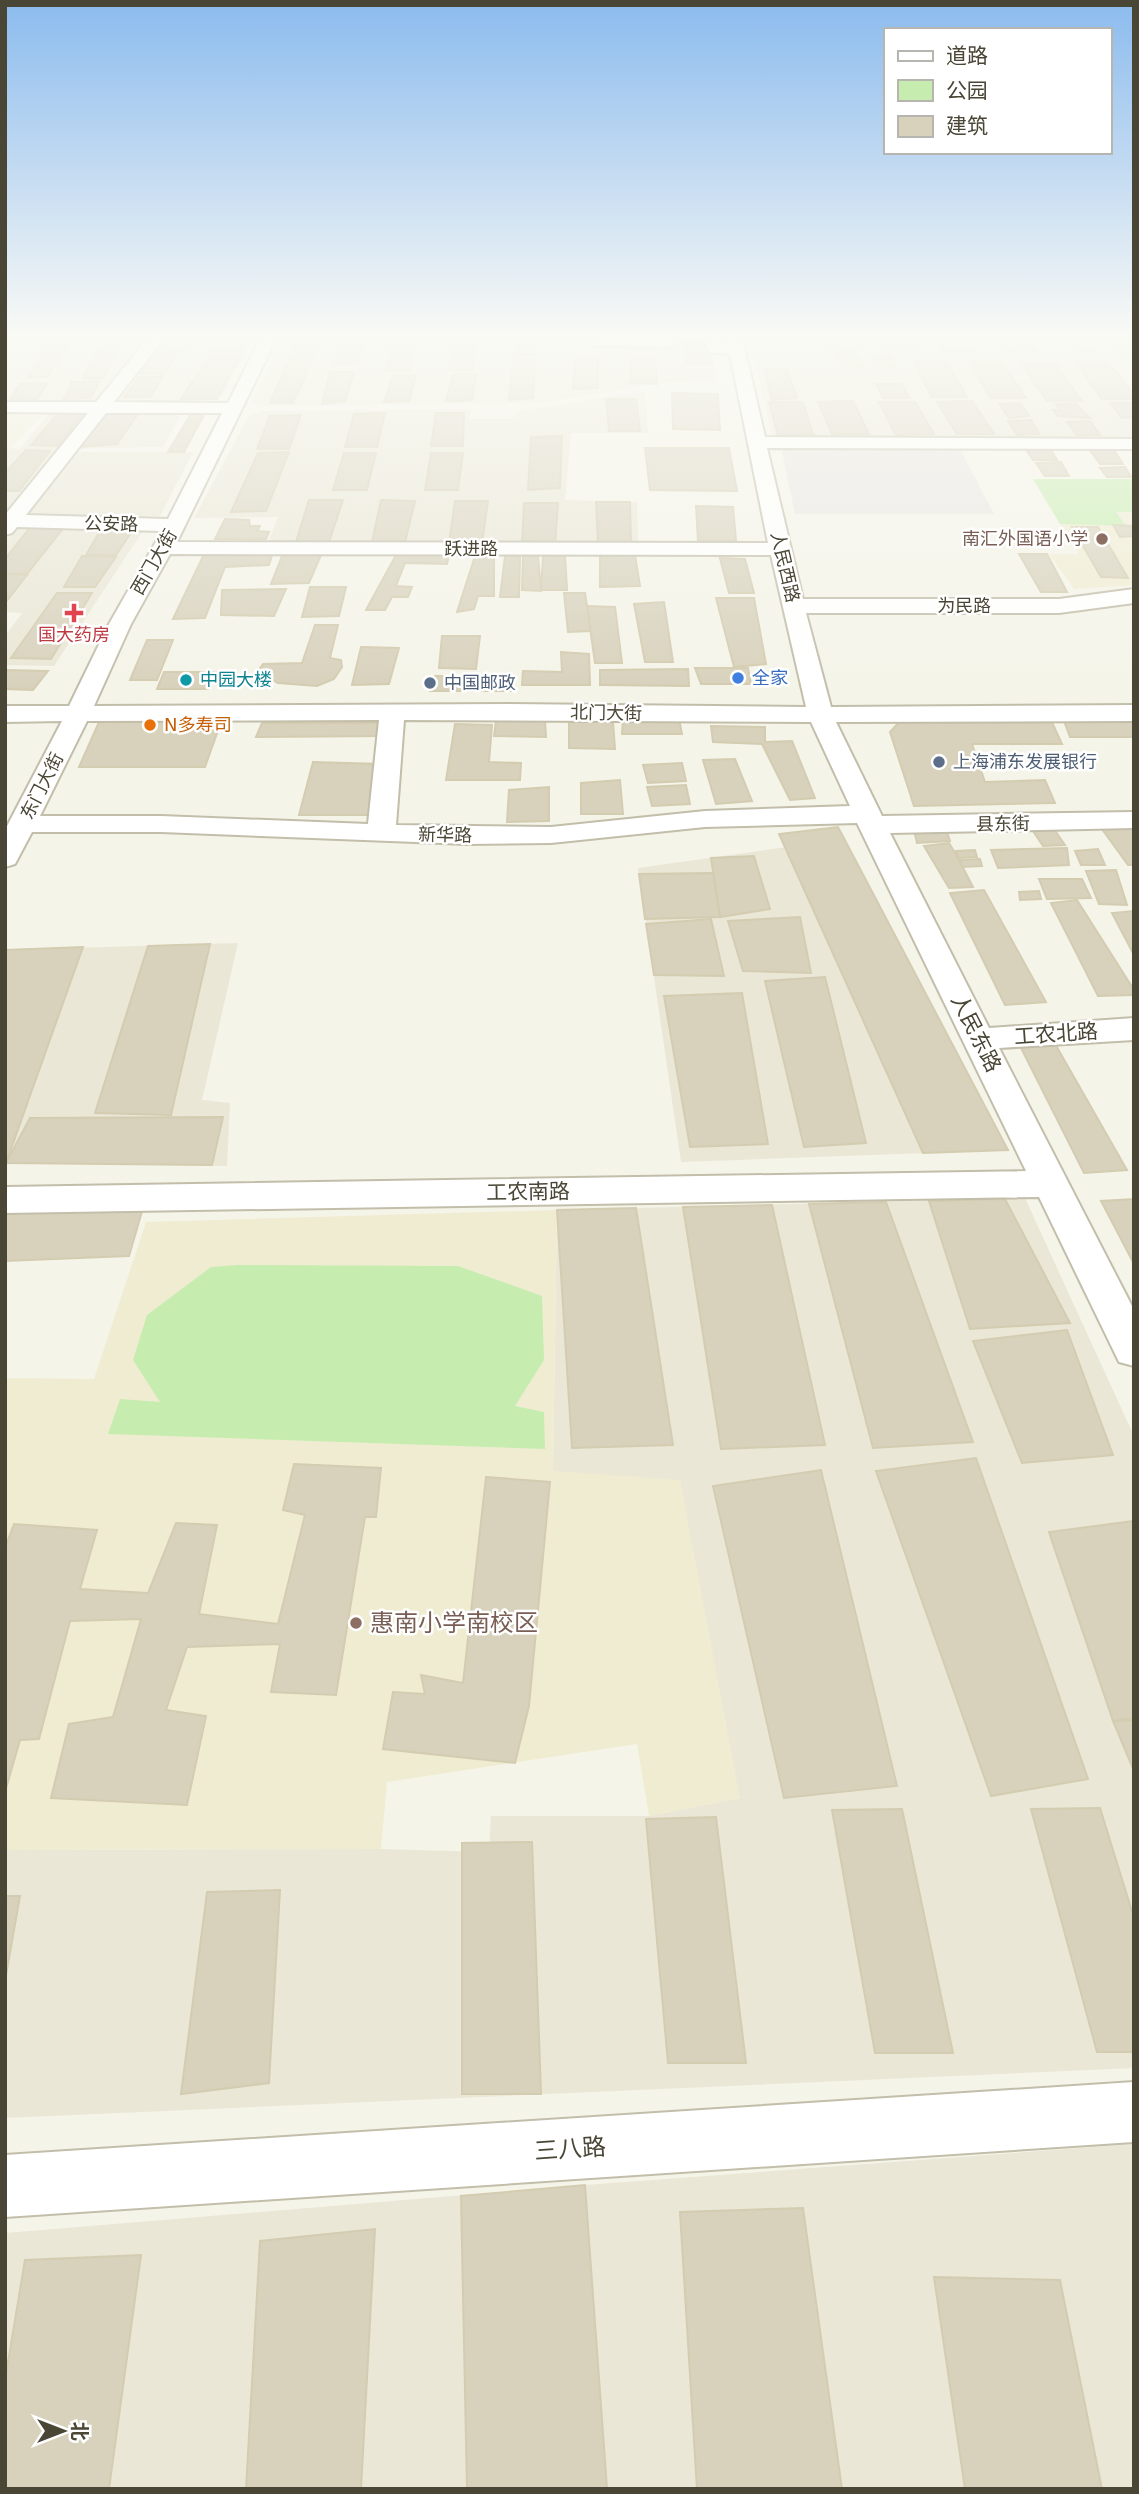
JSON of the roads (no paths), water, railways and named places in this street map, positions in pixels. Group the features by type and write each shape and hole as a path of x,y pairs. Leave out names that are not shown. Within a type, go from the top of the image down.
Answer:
{"street":[{"path":"7,524 65,453"},
{"name":"西门大街","path":"78,714 120,624 212,453"},
{"name":"人民西路","path":"759,453 821,715"},
{"name":"公安路","path":"7,524 175,525"},
{"name":"跃进路","path":"162,548 780,549"},
{"name":"为民路","path":"794,606 1059,606 1134,596"},
{"path":"381,831 392,713"},
{"name":"北门大街","path":"5,714 1134,713"},
{"name":"东门大街","path":"5,858 78,714"},
{"name":"人民东路","path":"821,715 1134,1350"},
{"name":"新华路","path":"22,824 161,824 381,831 420,836 551,835 705,819 870,819"},
{"name":"县东街","path":"870,819 1134,820"},
{"name":"工农北路","path":"979,1039 1134,1029"},
{"name":"工农南路","path":"5,1200 1051,1184"},
{"name":"三八路","path":"5,2186 1134,2112"}],"place":[{"name":"南汇外国语小学","path":"1102,539"},
{"name":"国大药房","path":"74,613"},
{"name":"全家","path":"738,678"},
{"name":"中园大楼","path":"186,680"},
{"name":"中国邮政","path":"430,683"},
{"name":"N多寿司","path":"150,725"},
{"name":"上海浦东发展银行","path":"939,762"},
{"name":"惠南小学南校区","path":"356,1623"}]}
